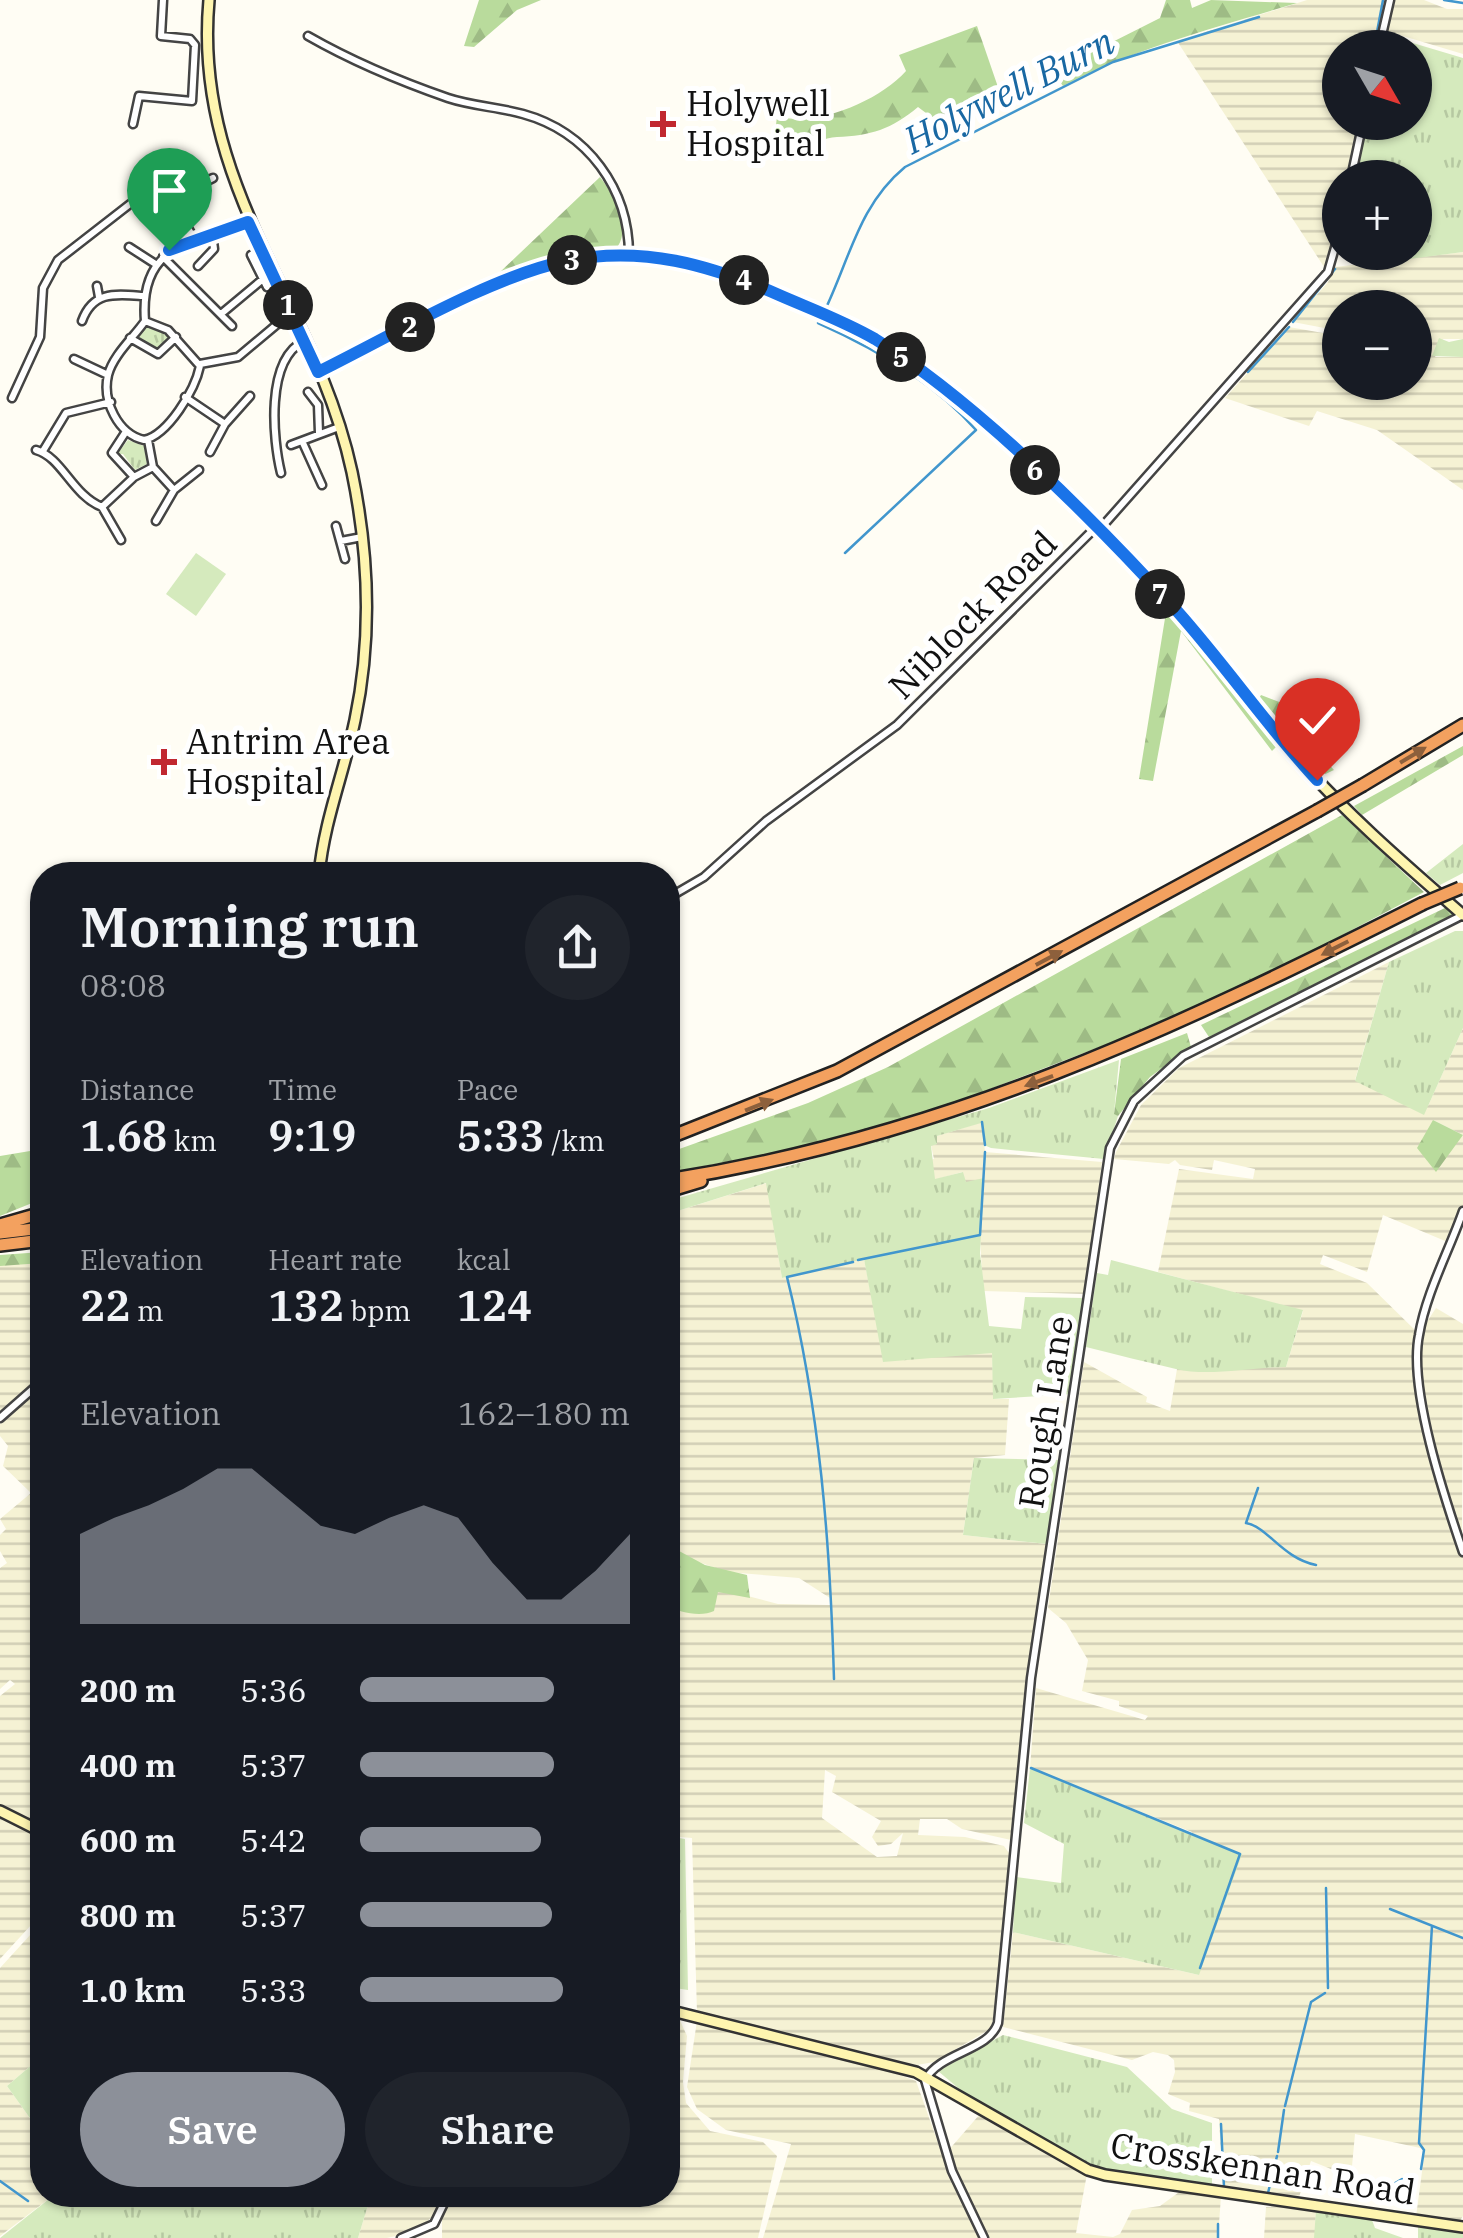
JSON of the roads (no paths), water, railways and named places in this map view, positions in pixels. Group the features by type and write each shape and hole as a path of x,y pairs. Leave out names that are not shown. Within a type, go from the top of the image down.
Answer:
{"highway":[{"path":"680,1133 712,1124 863,1058 1317,811 1463,725"},
{"path":"680,1187 936,1117 1100,1058 1462,888"},
{"path":"680,1178 772,1160"},
{"path":"0,1225 30,1216"},
{"path":"0,1233 30,1229"},
{"path":"0,1245 30,1241"}],"street":[{"path":"133,124 140,95 192,101 194,44 188,39 161,36 163,0"},
{"path":"209,0 207,56 216,123 248,222 340,427 362,538 366,623 362,678 322,862"},
{"path":"1384,30 1390,0"},
{"path":"308,36 449,98 526,115 576,142 611,178 628,223 629,255"},
{"path":"177,208 194,187 214,177"},
{"path":"11,398 40,337 38,306 44,284 58,260 124,208 148,200 177,208 194,240"},
{"path":"125,433 112,402 108,375 130,338 145,322 142,296 162,257 194,240 248,222"},
{"path":"198,266 214,250 212,234"},
{"path":"129,247 157,266"},
{"path":"220,314 265,283 251,255"},
{"path":"318,372 513,279 566,260 629,255 711,268 824,314 879,342 922,373 1097,529 1176,610 1288,748 1350,814 1463,915"},
{"path":"162,257 232,326"},
{"name":"Niblock Road","path":"680,891 704,876 766,821 897,725 1097,529 1329,270"},
{"path":"82,321 99,297 97,286"},
{"path":"99,297 142,296"},
{"path":"200,364 238,357 281,321"},
{"path":"145,322 162,326 200,364"},
{"path":"130,338 158,354 176,337"},
{"path":"282,474 272,416 286,364 296,346 304,342"},
{"path":"74,372 77,361 108,375"},
{"path":"125,433 148,440 160,433 186,397 200,364"},
{"path":"306,391 318,405 319,433"},
{"path":"210,452 225,424 250,396"},
{"path":"186,397 225,424"},
{"path":"112,402 66,413 40,451 72,486 102,507 121,540"},
{"path":"292,445 340,427"},
{"path":"125,433 112,453 134,476"},
{"path":"148,440 153,467 174,490"},
{"path":"303,442 322,485"},
{"path":"102,507 134,476 153,467"},
{"path":"156,521 174,490 198,470"},
{"path":"336,526 345,559"},
{"path":"340,541 362,538"},
{"name":"Rough Lane","path":"926,2076 953,2055 992,2035 998,2023 1031,1678 1075,1400 1105,1164 1118,1126 1144,1089 1183,1056 1257,1014 1414,943 1463,915"},
{"path":"1463,1212 1421,1322 1417,1348 1436,1465 1463,1552"},
{"path":"0,1418 30,1391"},
{"path":"0,1811 30,1826"},
{"name":"Crosskennan Road","path":"680,2013 926,2076 1088,2170 1105,2175 1463,2226"},
{"path":"926,2076 945,2153 984,2238"},
{"path":"401,2238 434,2224 442,2207"}],"waterway":[{"path":"1377,30 1383,0"},
{"name":"Holywell Burn","path":"1444,0 1463,3"},
{"name":"Holywell Burn","path":"825,310 866,215 905,167 1113,62 1259,17"},
{"path":"1353,152 1355,140"},
{"path":"1293,322 1334,270"},
{"name":"Holywell Burn","path":"821,317 818,323 861,344 923,383 976,430 845,553"},
{"path":"1248,372 1289,327"},
{"path":"982,1122 985,1145"},
{"path":"858,1260 980,1235 985,1152"},
{"path":"834,1679 821,1476 808,1377 787,1277 853,1262"},
{"path":"1258,1488 1246,1523 1294,1556 1316,1565"},
{"path":"1031,1768 1240,1854 1200,1968"},
{"path":"1326,1888 1328,1988"},
{"path":"1390,1909 1463,1938"},
{"path":"1421,2169 1424,2150 1419,2143 1432,1926"},
{"path":"1285,2106 1311,2002 1325,1993"},
{"path":"1278,2152 1284,2110"},
{"path":"1221,2124 1224,2187"},
{"path":"1268,2193 1277,2156"},
{"path":"1383,2190 1402,2179"},
{"path":"0,2181 28,2201"},
{"path":"1218,2224 1218,2238"}],"place":[{"name":"Holywell Hospital","path":"663,124"},
{"name":"Antrim Area Hospital","path":"164,762"}]}
